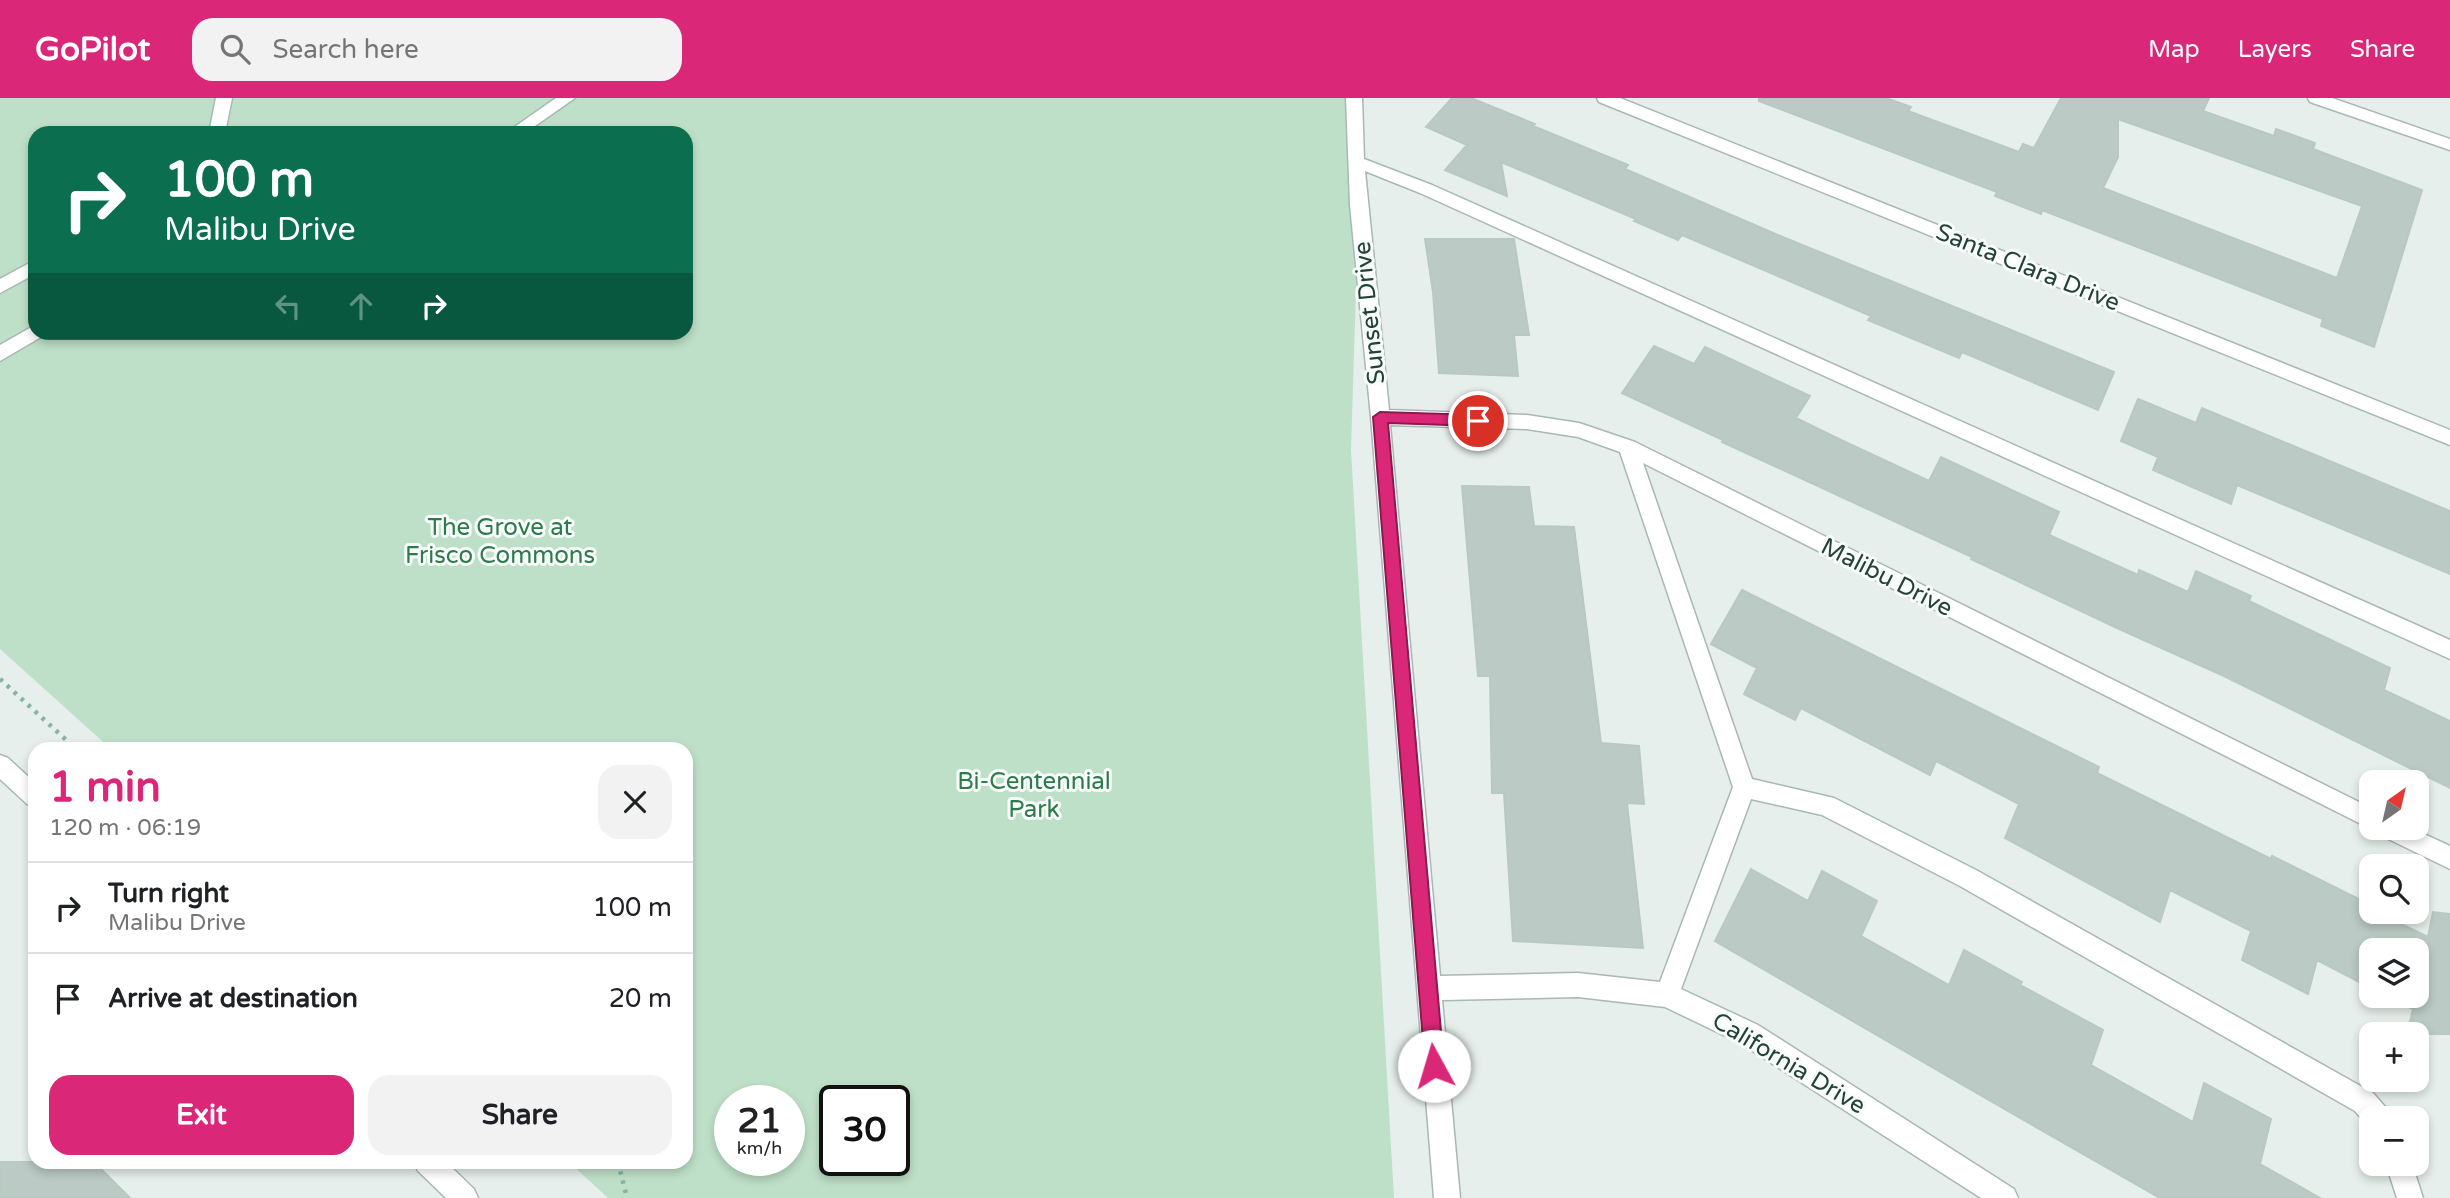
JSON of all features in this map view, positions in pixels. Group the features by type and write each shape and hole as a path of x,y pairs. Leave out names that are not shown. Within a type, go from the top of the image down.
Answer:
{"street":[{"path":"218,126 224,98"},
{"path":"525,126 567,98"},
{"name":"Sunset Drive","path":"1354,98 1358,205 1380,417 1447,1198"},
{"name":"Santa Clara Drive","path":"1605,98 2450,438"},
{"path":"2316,98 2450,145"},
{"path":"1357,162 1585,260 2450,650"},
{"path":"0,288 28,270"},
{"path":"0,354 28,336"},
{"name":"Malibu Drive","path":"1380,417 1527,422 1579,430 1628,447 2359,813"},
{"path":"1628,447 1744,787 1667,995"},
{"path":"0,765 28,791"},
{"path":"1744,787 1826,805 1968,878 2364,1101 2368,1106"},
{"path":"2413,840 2450,858"},
{"name":"California Drive","path":"1427,988 1578,985 1667,995 1749,1034 2005,1198"},
{"path":"435,1169 466,1198"},
{"path":"2403,1176 2410,1198"}],"path":[{"path":"0,679 68,742"},
{"path":"620,1169 627,1198"}],"green space":[{"name":"Bi-Centennial Park","path":"0,98 1362,98 1351,450 1394,1198 608,1198 577,1169 693,1169 693,742 103,742 0,649"}],"building":[{"path":"1452,98 1471,98 1535,124 1533,126 1628,165 1625,169 1773,233 2114,372 2098,410 1962,352 1959,358 1868,320 1871,316 1682,235 1678,240 1634,221 1636,219 1501,162 1507,196 1445,170 1467,145 1426,127"},
{"path":"1759,98 1886,98 1911,107 1908,111 2019,152 2023,144 2034,148 2061,98 2209,98 2203,111 2274,136 2276,129 2315,143 2313,149 2422,190 2374,347 2321,326 2323,319 2042,210 2041,214 1995,196 1997,192 1759,101","holes":["2118,119 2362,206 2337,278 2103,188 2118,157"]},
{"path":"1425,239 1514,239 1529,335 1514,335 1518,376 1439,373 1433,292"},
{"path":"1654,346 1694,364 1705,347 1810,396 1796,418 1929,481 1941,457 2059,512 2049,535 2138,575 2139,570 2188,592 2196,571 2251,596 2249,601 2390,668 2384,690 2450,721 2450,788 2429,778 2429,770 2414,770 2224,676 1622,393"},
{"path":"2138,399 2196,423 2202,408 2450,511 2450,574 2237,485 2231,504 2153,470 2158,457 2121,441"},
{"path":"1462,486 1529,487 1534,526 1574,527 1601,743 1639,746 1644,804 1627,803 1643,948 1513,941 1504,793 1492,793 1490,676 1478,676"},
{"path":"1742,590 2099,767 2097,773 2359,899 2359,924 2401,924 2428,937 2433,912 2450,914 2450,1034 2429,1034 2429,1022 2410,1022 2413,1009 2411,1008 2429,1008 2429,938 2359,938 2359,982 2317,960 2308,994 2242,960 2251,931 2170,890 2160,922 2005,838 2019,804 1936,761 1930,775 1801,708 1795,720 1744,694 1757,668 1711,644"},
{"path":"1751,869 1808,901 1822,871 1877,901 1861,936 1949,985 1964,950 2022,982 2020,985 2103,1030 2091,1065 2193,1122 2204,1083 2271,1119 2260,1164 2320,1198 2160,1198 1980,1095 1715,941"},
{"path":"0,1162 28,1162 28,1169 101,1169 130,1198 0,1198"}],"route":[{"path":"1434,1066 1380,417 1478,421"}],"park label":[{"name":"The Grove at Frisco Commons","path":"500,541"}]}
